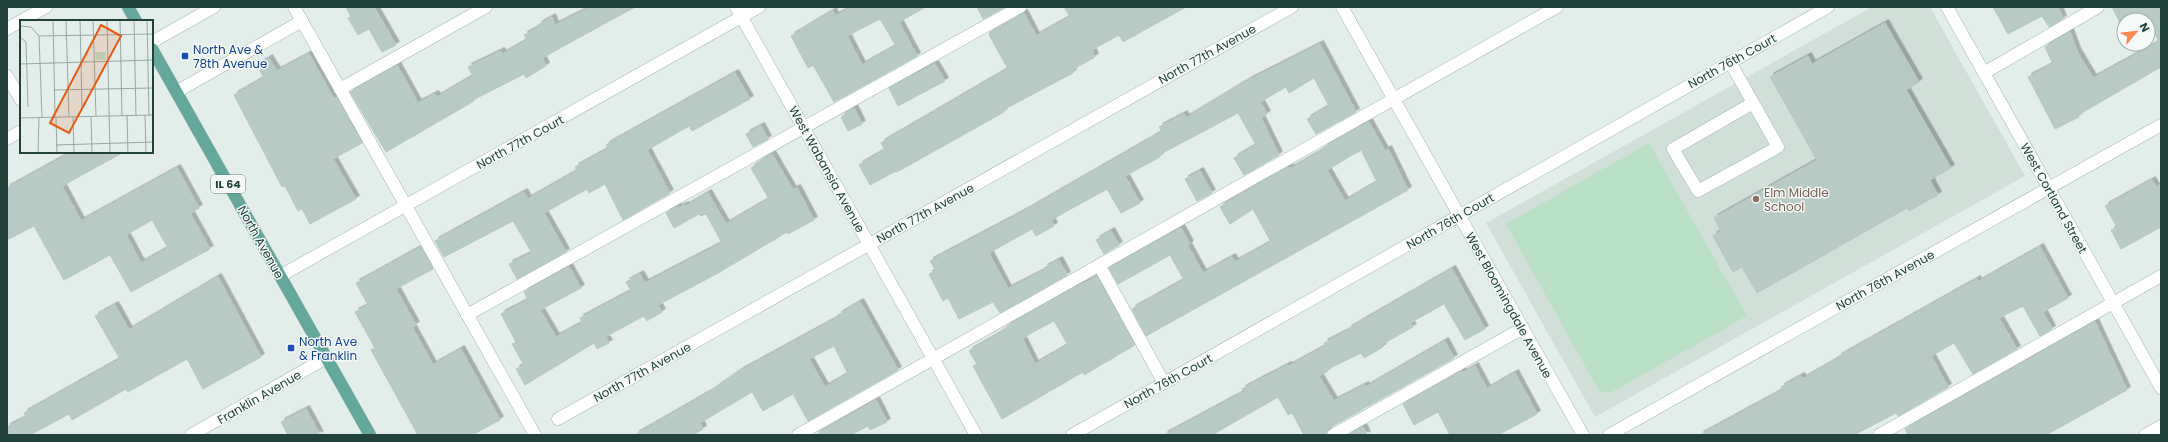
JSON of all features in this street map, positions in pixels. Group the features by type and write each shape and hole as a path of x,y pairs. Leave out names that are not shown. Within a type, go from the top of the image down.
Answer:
{"main road":[{"path":"128,7 135,20"},
{"name":"North Avenue","path":"153,54 370,435"}],"street":[{"path":"23,20 46,7"},
{"path":"153,41 214,7"},
{"path":"294,7 468,315 533,435"},
{"path":"340,89 486,7"},
{"name":"North 77th Court","path":"280,276 406,206 739,12 759,7"},
{"path":"468,315 1020,7"},
{"name":"North 77th Avenue","path":"558,419 1292,7"},
{"name":"West Bloomingdale Avenue","path":"1342,7 1583,435"},
{"path":"798,435 1557,7"},
{"name":"North 76th Court","path":"1072,435 1828,7"},
{"name":"West Cortland Street","path":"1947,7 2161,388"},
{"path":"1984,73 2098,7"},
{"name":"West Wabansia Avenue","path":"739,12 976,435"},
{"path":"176,92 302,21"},
{"path":"7,29 20,22"},
{"path":"1730,62 1778,147 1698,191 1673,149 1753,103"},
{"path":"7,76 20,98"},
{"name":"North 76th Avenue","path":"1608,435 2161,124"},
{"path":"7,139 20,132"},
{"path":"1099,265 1164,383"},
{"path":"1878,435 2161,276"},
{"path":"1333,435 1523,328"},
{"name":"Franklin Avenue","path":"191,435 326,358"},
{"path":"2145,435 2161,426"}],"shaded area":[{"name":"Elm Middle School","path":"1872,7 1930,7 2025,176 1595,417 1486,223"}],"green space":[{"path":"1649,143 1747,316 1610,393 1599,391 1506,224"}],"building":[{"path":"346,7 374,7 396,45 382,52 369,29 358,35 348,18 351,17"},
{"path":"591,7 635,7 542,58 546,66 526,78 524,74 473,100 474,101 386,152 350,92 397,65 418,103 435,94 437,97 473,76 468,67 501,51 503,54 527,40 524,35 539,27 538,25 552,17 555,25"},
{"path":"852,7 926,7 899,22 917,56 834,102 813,65 808,68 791,36 833,11 835,16","holes":["880,19 896,46 862,65 847,36"]},
{"path":"977,7 1005,7 983,19"},
{"path":"1064,7 1186,7 1123,42 1119,35 1092,50 1095,57 1072,70 1073,73 1003,110 1004,112 897,172 896,171 870,185 859,165 885,150 881,143 1008,69 989,35 990,32 1024,13 1036,36 1070,17"},
{"path":"1993,7 2058,7 2063,19 2049,27 2042,16 2008,34"},
{"path":"2112,7 2161,7 2161,67 2078,115 2079,117 2055,129 2028,77 2053,64 2045,47 2070,32 2077,51 2093,78 2141,52 2156,52 2156,44 2159,42 2156,36 2156,12 2116,12 2116,15"},
{"path":"1885,23 1919,82 1906,90 1951,168 1930,180 1938,195 1909,211 1907,208 1757,293 1742,267 1733,272 1713,236 1721,231 1714,218 1817,160 1770,77 1808,56 1812,64"},
{"path":"1320,44 1356,112 1316,134 1307,119 1329,106 1314,78 1289,93 1286,87 1260,102 1267,114 1261,118 1279,155 1244,175 1234,158 1256,145 1238,113 1159,155 1160,157 1125,176 1140,203 1121,213 1107,189 1051,220 1054,226 1036,236 1032,229 989,253 1008,289 1045,270 1044,268 1059,260 1067,275 1000,313 993,302 959,319 948,298 943,301 929,274 936,271 930,261 1023,212 1162,132 1159,127 1184,114 1186,118 1249,80"},
{"path":"309,54 334,99 336,97 362,143 333,159 356,199 310,224 302,209 298,211 285,186 282,187 234,95 264,78 257,65 269,58 277,71"},
{"path":"935,64 945,81 898,106 889,88"},
{"path":"735,73 750,99 692,131 689,126 647,150 670,193 623,220 605,184 589,193 587,189 544,213 566,252 517,279 509,264 532,253 513,221 444,257 435,241 524,192 528,199 577,171 575,167 608,149 606,145"},
{"path":"854,108 862,124 848,131 841,117"},
{"path":"1369,122 1385,151 1388,149 1408,190 1146,336 1132,309 1184,280 1170,255 1118,284 1109,268 1181,228 1190,244 1188,246 1203,273 1232,257 1235,262 1271,242 1253,209 1230,224 1220,207 1286,168 1292,168 1325,149 1324,147","holes":["1361,150 1377,182 1345,201 1327,170"]},
{"path":"761,126 768,139 753,147 746,134"},
{"path":"64,153 122,153 62,186 81,221 177,168 199,208 190,213 210,249 131,292 110,255 64,280 34,226 7,240 7,188 65,156","holes":["152,220 168,248 141,263 126,235"]},
{"path":"772,154 793,190 797,188 814,220 788,234 787,232 720,272 658,305 662,312 647,321 644,316 605,337 609,343 597,349 594,343 525,385 516,369 524,365 512,344 516,342 501,314 528,300 524,292 569,267 581,288 540,310 556,337 582,323 580,318 631,291 626,282 640,274 645,283 722,243 706,214 701,216 699,214 674,228 666,213 677,206 678,208 685,205 686,206 708,193 726,224 769,199 751,168"},
{"path":"1200,171 1212,193 1197,201 1185,179"},
{"path":"2152,180 2156,187 2161,184 2161,227 2121,249 2111,230 2117,227 2105,206"},
{"path":"1111,231 1119,245 1104,254 1096,240"},
{"path":"421,247 433,269 396,289 416,325 412,327 433,365 461,349 500,420 472,435 418,435 371,350 375,348 355,312 368,305 356,283"},
{"path":"2040,247 2068,298 2043,312 2052,329 2040,336 2023,306 1999,318 2017,349 1973,374 1954,343 1931,356 1948,387 1898,416 1896,413 1854,435 1700,435 1783,390 1781,387 1801,376 1803,379 1839,358 1838,357 1977,279 1978,282"},
{"path":"1452,269 1485,329 1465,340 1444,304 1410,323 1413,327 1381,345 1383,347 1364,358 1361,353 1328,369 1328,371 1319,376 1334,401 1365,385 1366,387 1445,341 1454,358 1329,428 1326,435 1304,435 1292,413 1288,415 1278,397 1212,435 1164,435 1244,392 1242,389 1326,346 1324,343 1349,330 1348,329"},
{"path":"218,277 261,357 203,389 187,359 128,392 126,389 72,420 69,414 30,435 7,435 7,427 26,417 24,413 120,359 95,316 115,305 129,330"},
{"path":"1097,277 1135,345 1084,375 1083,372 1002,419 973,366 977,364 969,351 999,334 1008,327 1007,326 1074,288","holes":["1054,321 1068,345 1035,364 1022,338"]},
{"path":"860,302 898,370 808,421 793,394 763,411 752,392 700,423 703,429 693,435 635,435 710,392 740,371 839,317 838,315","holes":["834,346 848,374 825,387 809,359"]},
{"path":"2095,322 2127,390 2046,435 1908,435 1905,429"},
{"path":"1475,366 1487,389 1515,373 1537,414 1498,435 1450,435 1438,412 1414,425 1403,404 1462,371 1463,373"},
{"path":"876,400 887,422 870,430 868,426 851,435 816,435"},
{"path":"306,409 320,435 288,435 281,422"},
{"path":"1363,427 1367,435 1348,435"}],"place":[{"name":"North Ave & 78th Avenue","path":"185,56"},
{"name":"Elm Middle School","path":"1756,199"},
{"name":"North Ave & Franklin","path":"291,348"}]}
